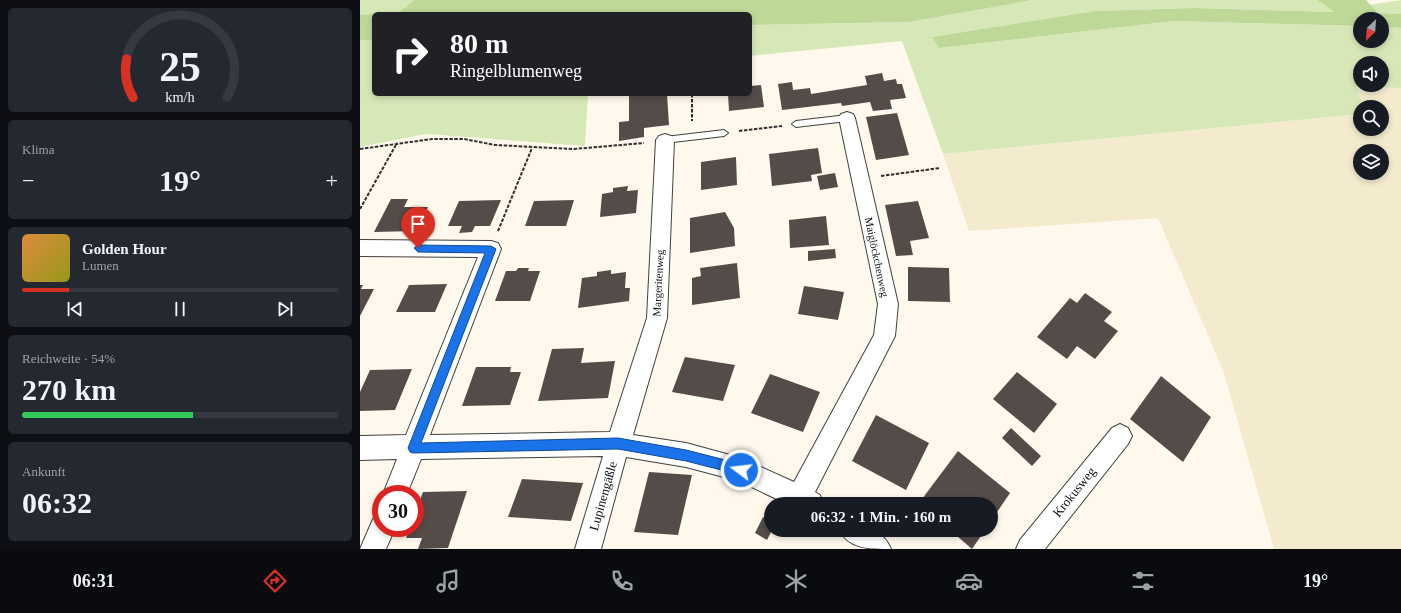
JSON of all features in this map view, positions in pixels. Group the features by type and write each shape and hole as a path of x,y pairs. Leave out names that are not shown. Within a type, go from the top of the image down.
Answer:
{"street":[{"name":"Maiglöckchenweg","path":"806,497 884,336 888,304 848,118"},
{"name":"Margeritenweg","path":"618,444 658,318 665,140"},
{"path":"360,248 491,249 399,485"},
{"name":"Krokusweg","path":"1029,549 1120,436"},
{"path":"360,448 618,444 686,455 741,470 799,497"},
{"name":"Lupinengäßle","path":"588,549 618,444"},
{"path":"374,549 379,537"},
{"path":"862,537 878,549"}],"lane":[{"path":"796,124 848,118"},
{"path":"665,140 724,133"}],"path":[{"path":"691,137 692,96"},
{"path":"724,133 796,124"},
{"path":"360,149 397,142 432,139 464,140 532,148 574,149 665,140"},
{"path":"360,209 397,142"},
{"path":"491,249 532,148"},
{"path":"860,179 940,168"}],"shaded area":[{"path":"1389,88 1401,88 1401,549 1274,549 1224,373 1158,218 969,231 943,154 1353,115 1353,136 1389,136 1389,100 1362,100 1358,92 1389,92"}],"green space":[{"path":"360,0 414,0 399,12 372,12 372,15 360,15"},
{"path":"414,0 1033,0 909,22 752,25 752,12 399,12"},
{"path":"1033,0 1317,0 1336,12 1193,8 1095,11 932,37 939,48 1174,21 1353,26 1353,48 1389,48 1389,27 1401,28 1401,88 1389,88 1389,56 1353,56 1353,92 1358,92 1362,100 1353,100 1353,115 943,154 902,41 752,56 752,25 909,22"},
{"path":"1317,0 1366,0 1377,12 1353,12 1353,26 1174,21 939,48 932,37 1095,11 1193,8 1335,12"},
{"path":"1401,0 1401,14 1376,12 1369,5"},
{"path":"1389,13 1401,14 1401,28 1389,27"},
{"path":"372,14 372,40 360,40 360,15"},
{"path":"360,40 372,40 372,96 588,96 585,146 426,134 360,147"}],"building":[{"path":"882,73 884,81 896,79 897,84 902,84 906,98 890,100 892,109 873,111 870,102 842,106 841,103 782,110 778,84 792,82 793,90 810,88 811,94 867,85 865,76"},
{"path":"761,85 764,107 729,111 728,96 752,96 752,86"},
{"path":"629,96 667,96 669,125 644,128 644,137 619,141 619,122 629,121"},
{"path":"897,113 909,155 876,160 866,117"},
{"path":"818,148 822,173 811,175 812,181 772,186 769,154"},
{"path":"736,157 737,185 701,190 701,162"},
{"path":"835,173 838,187 820,190 817,176"},
{"path":"628,186 627,191 638,190 636,213 600,217 602,194 613,192 613,188"},
{"path":"391,199 408,199 404,207 428,207 416,231 374,232"},
{"path":"501,200 490,226 475,226 472,232 459,233 462,226 448,226 459,201"},
{"path":"574,200 566,226 525,226 534,201"},
{"path":"918,201 929,238 910,241 913,255 896,256 885,205"},
{"path":"725,212 734,228 735,246 690,253 690,218"},
{"path":"826,216 829,245 790,248 789,220"},
{"path":"835,249 836,258 808,261 808,251"},
{"path":"737,263 740,298 692,305 692,278 701,276 700,268"},
{"path":"908,267 949,268 950,302 908,301"},
{"path":"518,268 529,268 528,271 540,271 530,301 495,301 506,271 516,271"},
{"path":"611,270 611,274 626,272 625,288 630,288 629,301 578,308 582,278 597,276 597,272"},
{"path":"447,284 435,312 396,312 409,285"},
{"path":"360,285 363,285 361,289 374,289 360,316"},
{"path":"804,286 844,292 838,320 798,314"},
{"path":"1085,293 1112,312 1104,321 1118,331 1095,359 1077,346 1067,359 1037,337 1070,298 1077,303"},
{"path":"584,348 581,363 615,361 608,398 538,401 552,349"},
{"path":"685,357 735,365 723,401 672,392"},
{"path":"476,367 511,367 510,372 521,372 510,405 462,406"},
{"path":"412,369 395,410 360,411 360,392 370,370"},
{"path":"1017,372 1057,404 1034,433 993,399"},
{"path":"770,374 820,392 803,432 751,413"},
{"path":"1161,376 1211,417 1183,462 1130,419"},
{"path":"876,415 929,443 906,490 852,461"},
{"path":"1011,428 1041,456 1032,466 1002,438"},
{"path":"958,451 1010,493 998,511 998,497 924,497"},
{"path":"649,472 692,475 678,535 634,532"},
{"path":"522,479 583,483 571,521 508,517"},
{"path":"467,491 448,548 418,549 422,538 406,538 424,537 424,492"},
{"path":"763,517 764,537 768,537 767,540 755,533"},
{"path":"958,537 980,537 972,549"}],"route":[{"path":"418,248 491,249 413,448 618,444 686,455 741,470"}]}
